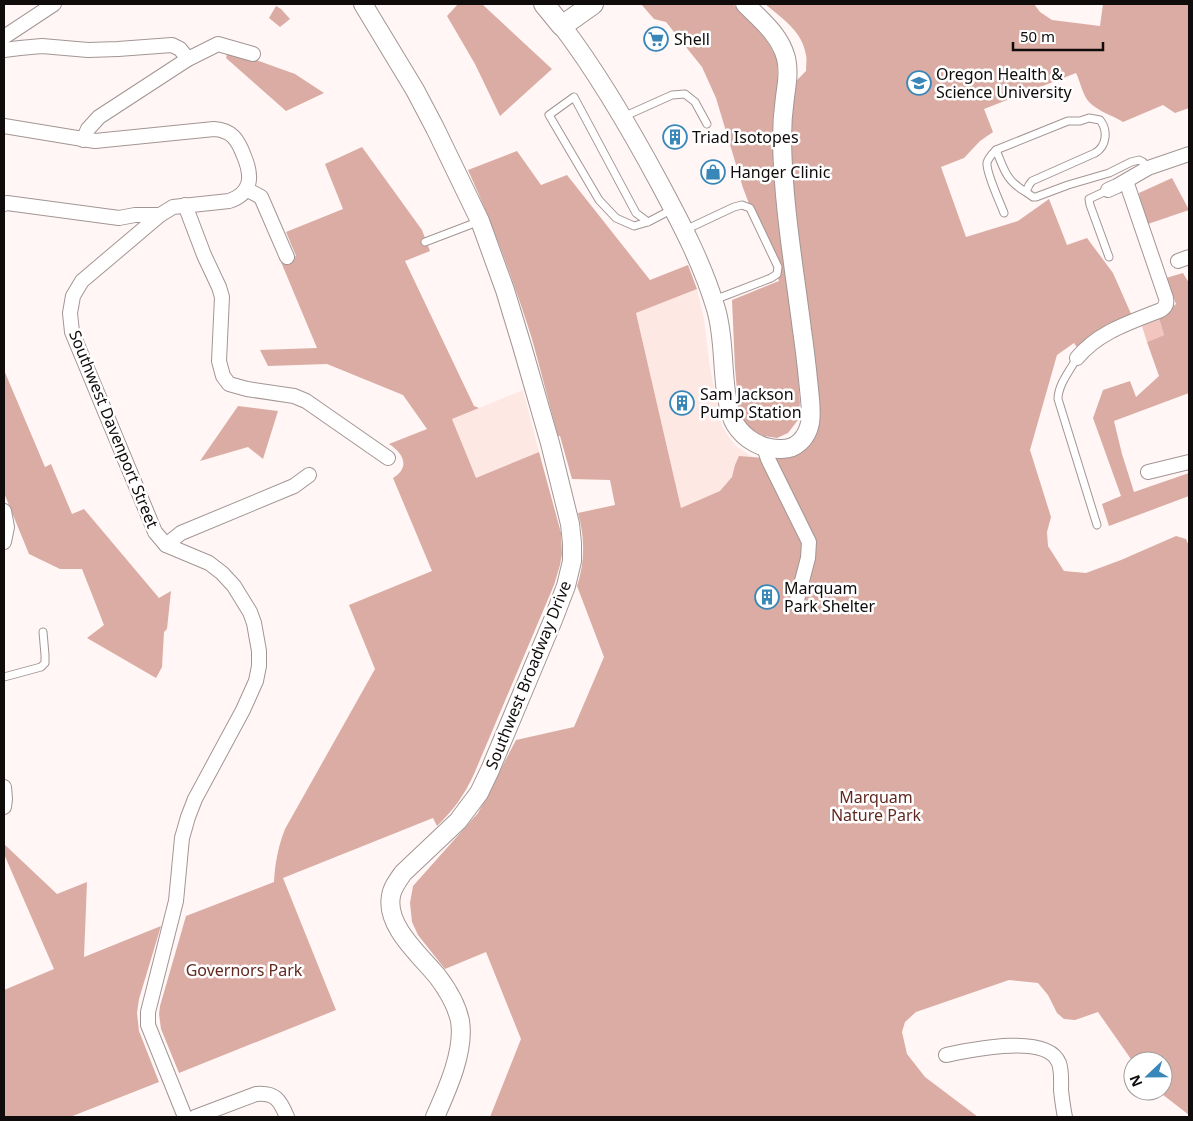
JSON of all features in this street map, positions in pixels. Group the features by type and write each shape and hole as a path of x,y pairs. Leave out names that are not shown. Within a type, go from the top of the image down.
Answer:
{"main road":[{"path":"544,4 562,26 593,4"}],"street":[{"path":"4,36 54,4"},
{"name":"Southwest Broadway Drive","path":"363,4 436,128 480,221 505,290 550,443 570,524 572,551 572,561 566,586 553,620 479,793 458,821 403,873 391,894 390,908 392,917 404,938 445,987 460,1019 458,1057 435,1117"},
{"path":"562,26 594,71 622,118 673,209 703,270 717,310 722,336 726,388 731,416 740,432 752,442 764,448 782,450 789,449 804,439 810,425 811,407 784,184 782,124 788,80 787,64 783,48 771,29 745,4"},
{"path":"83,140 88,129 99,117 188,59 218,44 253,54"},
{"path":"4,50 42,46 88,50 172,45 180,49 188,59"},
{"path":"4,126 95,141 214,128 228,132 239,144 248,166 250,177 246,189 261,197 287,257"},
{"path":"1108,190 1148,168 1189,154"},
{"path":"1077,358 1089,346 1111,330 1161,310 1166,305 1166,298 1126,181"},
{"name":"Southwest Davenport Street","path":"185,1117 148,1025 148,1012 176,901 182,838 188,817 195,799 243,710 256,681 259,651 250,612 234,586 209,563 166,544 155,532 72,332 70,313 73,296 82,281 160,215 173,207 229,201 238,197 246,189"},
{"path":"4,204 119,218 135,215 160,215"},
{"path":"185,205 204,255 220,287 222,296 219,361 223,376 229,384 294,396 306,401 388,458"},
{"path":"764,448 809,542 808,558 797,600"},
{"path":"1148,472 1189,462"},
{"path":"166,544 181,533 294,486 309,475"},
{"path":"4,511 6,527 4,542"},
{"path":"4,787 4,807"},
{"path":"946,1055 993,1047 1028,1046 1047,1051 1060,1064 1062,1100 1067,1116"},
{"path":"195,1117 256,1094 265,1093 274,1096 279,1101 287,1117"}],"lane":[{"path":"622,118 672,95 685,94 695,102 707,124"},
{"path":"648,222 636,213 574,98 549,114 598,200 616,218 634,226 648,222 673,209"},
{"path":"1004,213 988,171 987,162 996,150 1068,120 1080,122 1093,118 1100,120 1104,126 1105,136 1100,151 1032,181 1026,192"},
{"path":"996,150 1008,178 1017,188 1033,197 1109,173 1131,162 1139,160 1148,168"},
{"path":"1108,190 1089,199 1109,257"},
{"path":"684,230 734,207 742,205 750,208 778,267 777,274 771,278 714,300"},
{"path":"425,242 480,221"},
{"path":"1077,358 1060,388 1058,399 1097,525"},
{"path":"4,677 41,667 45,663 43,632"}],"shaded area":[{"path":"697,289 704,319 710,368 722,426 736,446 754,458 771,500 681,509 636,313"},
{"path":"1159,318 1164,335 1147,342 1142,326"},
{"path":"523,390 539,452 476,479 452,419"}],"green space":[{"path":"458,4 482,4 552,69 500,116 475,64 447,16"},
{"path":"641,4 733,4 767,41 777,58 778,83 773,119 774,159 792,284 800,403 798,420 788,433 777,438 764,436 750,430 739,413 732,300 779,281 743,188 716,98 702,67 666,22 654,19"},
{"name":"Marquam Nature Park","path":"765,4 1034,4 1040,12 1052,20 1100,26 1103,4 1189,4 1189,108 1175,113 1163,105 1123,122 1101,111 1089,102 1076,73 984,109 993,132 980,141 964,158 941,167 966,237 1018,221 1049,199 1067,245 1087,238 1113,273 1132,316 1078,349 1074,343 1057,355 1030,450 1051,517 1047,532 1048,546 1064,571 1086,573 1176,536 1186,539 1189,546 1189,1115 1171,1101 1173,1101 1173,1051 1125,1051 1098,1012 1075,1020 1064,1019 1057,1013 1048,995 1038,983 1009,980 916,1012 905,1022 902,1032 907,1054 925,1077 978,1117 490,1117 521,1039 486,952 445,969 418,935 412,922 410,903 413,886 478,813 516,740 574,727 604,657 577,586 582,568 583,550 578,513 615,505 610,480 572,479 525,318 494,233 468,170 517,151 541,185 567,175 650,280 688,265 697,289 636,313 681,508 720,491 732,477 739,456 776,459 787,457 805,446 800,256 788,141 796,81 806,71 806,55 796,32 785,20"},
{"path":"276,6 290,19 280,27 269,18"},
{"path":"228,50 295,74 324,93 286,111 226,58"},
{"path":"362,147 422,230 430,251 405,261 474,406 479,408 452,419 476,478 539,452 561,533 562,554 560,565 554,585 474,774 463,795 448,814 437,826 433,818 283,878 336,1010 179,1073 161,1029 159,1014 186,916 274,882 277,855 285,829 375,669 349,605 432,571 393,478 402,469 403,460 398,452 389,444 427,429 403,395 327,364 268,366 260,350 317,348 281,262 296,256 286,232 343,209 325,164"},
{"path":"1172,178 1189,210 1145,225 1139,193"},
{"path":"1183,273 1189,283 1189,393 1114,421 1134,492 1189,473 1189,496 1109,526 1102,504 1121,496 1093,418 1103,390 1130,381 1136,397 1159,376 1147,342 1164,335 1159,318 1176,304 1166,278"},
{"path":"4,370 45,467 51,464 72,514 84,509 159,598 171,591 167,629 164,632 162,667 156,678 87,638 104,625 82,569 60,569 29,554 4,493"},
{"path":"238,406 278,411 263,459 248,447 200,461"},
{"name":"Governors Park","path":"4,844 57,894 87,882 84,957 161,926 139,999 137,1013 139,1031 159,1082 70,1117 4,1117 4,990 54,969 4,854"}],"place":[{"name":"Shell","path":"656,39"},
{"name":"Oregon Health & Science University","path":"919,83"},
{"name":"Triad Isotopes","path":"675,137"},
{"name":"Hanger Clinic","path":"713,172"},
{"name":"Sam Jackson Pump Station","path":"682,403"},
{"name":"Marquam Park Shelter","path":"767,597"}]}
